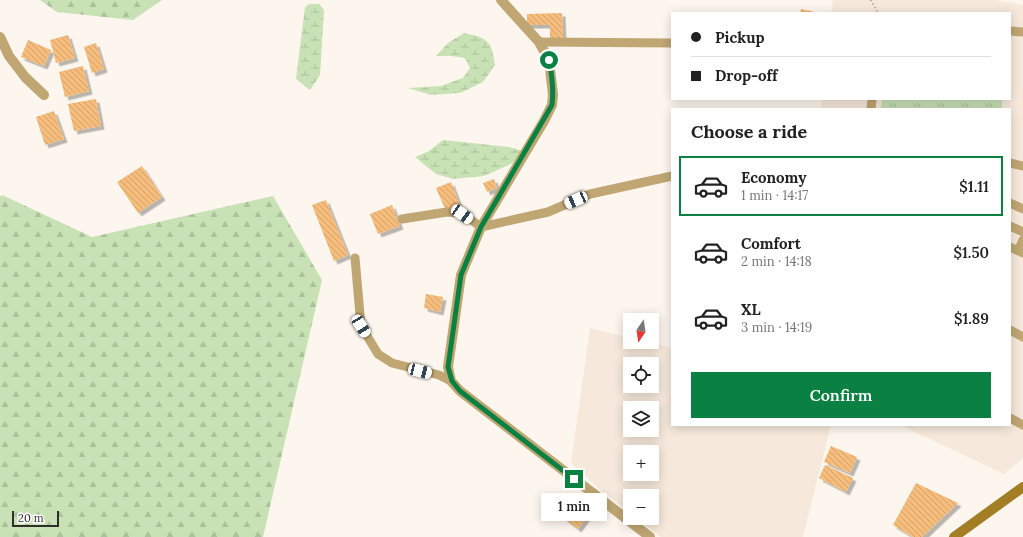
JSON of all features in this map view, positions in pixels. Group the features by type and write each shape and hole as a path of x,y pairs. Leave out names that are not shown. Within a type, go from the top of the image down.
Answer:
{"main road":[{"path":"954,537 1023,487"}],"street":[{"path":"501,0 539,42 549,60 554,96 552,105 481,227 461,275 448,367 452,381 460,391 650,537"},
{"path":"0,37 9,56 25,77 44,95"}],"lane":[{"path":"1011,32 1023,32"},
{"path":"539,42 671,43"},
{"path":"1011,163 1023,166"},
{"path":"402,219 447,212 462,214 481,227 548,212 590,194 671,176"},
{"path":"1011,203 1023,209"},
{"path":"1011,226 1023,232"},
{"path":"1017,250 1023,240"},
{"path":"355,258 361,326 378,354 392,363 452,381"},
{"path":"1011,331 1023,337"},
{"path":"1011,419 1023,425"}],"path":[{"path":"872,0 878,12"}],"shaded area":[{"path":"833,0 996,0 1023,5 1023,458 1004,474 902,426 1011,426 1011,108 821,108 822,100 1011,100 1011,12 831,12"},
{"path":"590,328 623,336 623,349 659,349 659,345 671,348 671,426 831,426 803,537 661,537 645,525 659,525 659,489 623,489 623,507 597,487 571,463"}],"green space":[{"path":"40,0 162,0 133,20 57,12"},
{"path":"310,4 319,4 324,10 320,75 310,90 296,79 305,7"},
{"path":"464,33 483,39 490,45 492,50 495,65 483,82 460,93 431,95 408,88 441,86 463,78 470,68 465,58 436,56 448,43"},
{"path":"882,100 1002,100 1002,108 881,108"},
{"path":"443,140 509,147 527,152 511,164 484,176 453,179 436,174 415,157 429,151"},
{"path":"2,195 92,237 273,196 322,280 263,537 0,537 0,197"}],"building":[{"path":"801,9 815,12 800,12"},
{"path":"562,13 563,38 550,38 550,25 527,25 527,14"},
{"path":"68,35 75,58 56,63 50,40"},
{"path":"28,40 51,50 44,66 21,57"},
{"path":"96,43 104,69 92,73 84,47"},
{"path":"83,66 89,91 65,97 59,72"},
{"path":"96,99 101,126 74,131 68,104"},
{"path":"54,111 64,139 45,145 36,117"},
{"path":"142,166 162,197 138,213 117,182"},
{"path":"494,179 497,188 487,192 483,183"},
{"path":"451,182 460,206 446,211 436,188"},
{"path":"326,200 348,255 334,261 312,205"},
{"path":"392,205 400,226 378,234 370,214"},
{"path":"426,294 443,297 440,312 424,308"},
{"path":"831,446 857,457 850,473 824,462"},
{"path":"825,465 853,478 846,492 819,478"},
{"path":"916,483 958,503 922,537 913,537 893,525"},
{"path":"563,495 589,514 578,529 552,509"}],"route":[{"path":"549,60 554,96 552,105 481,227 461,275 448,367 452,381 460,391 574,479"}]}
